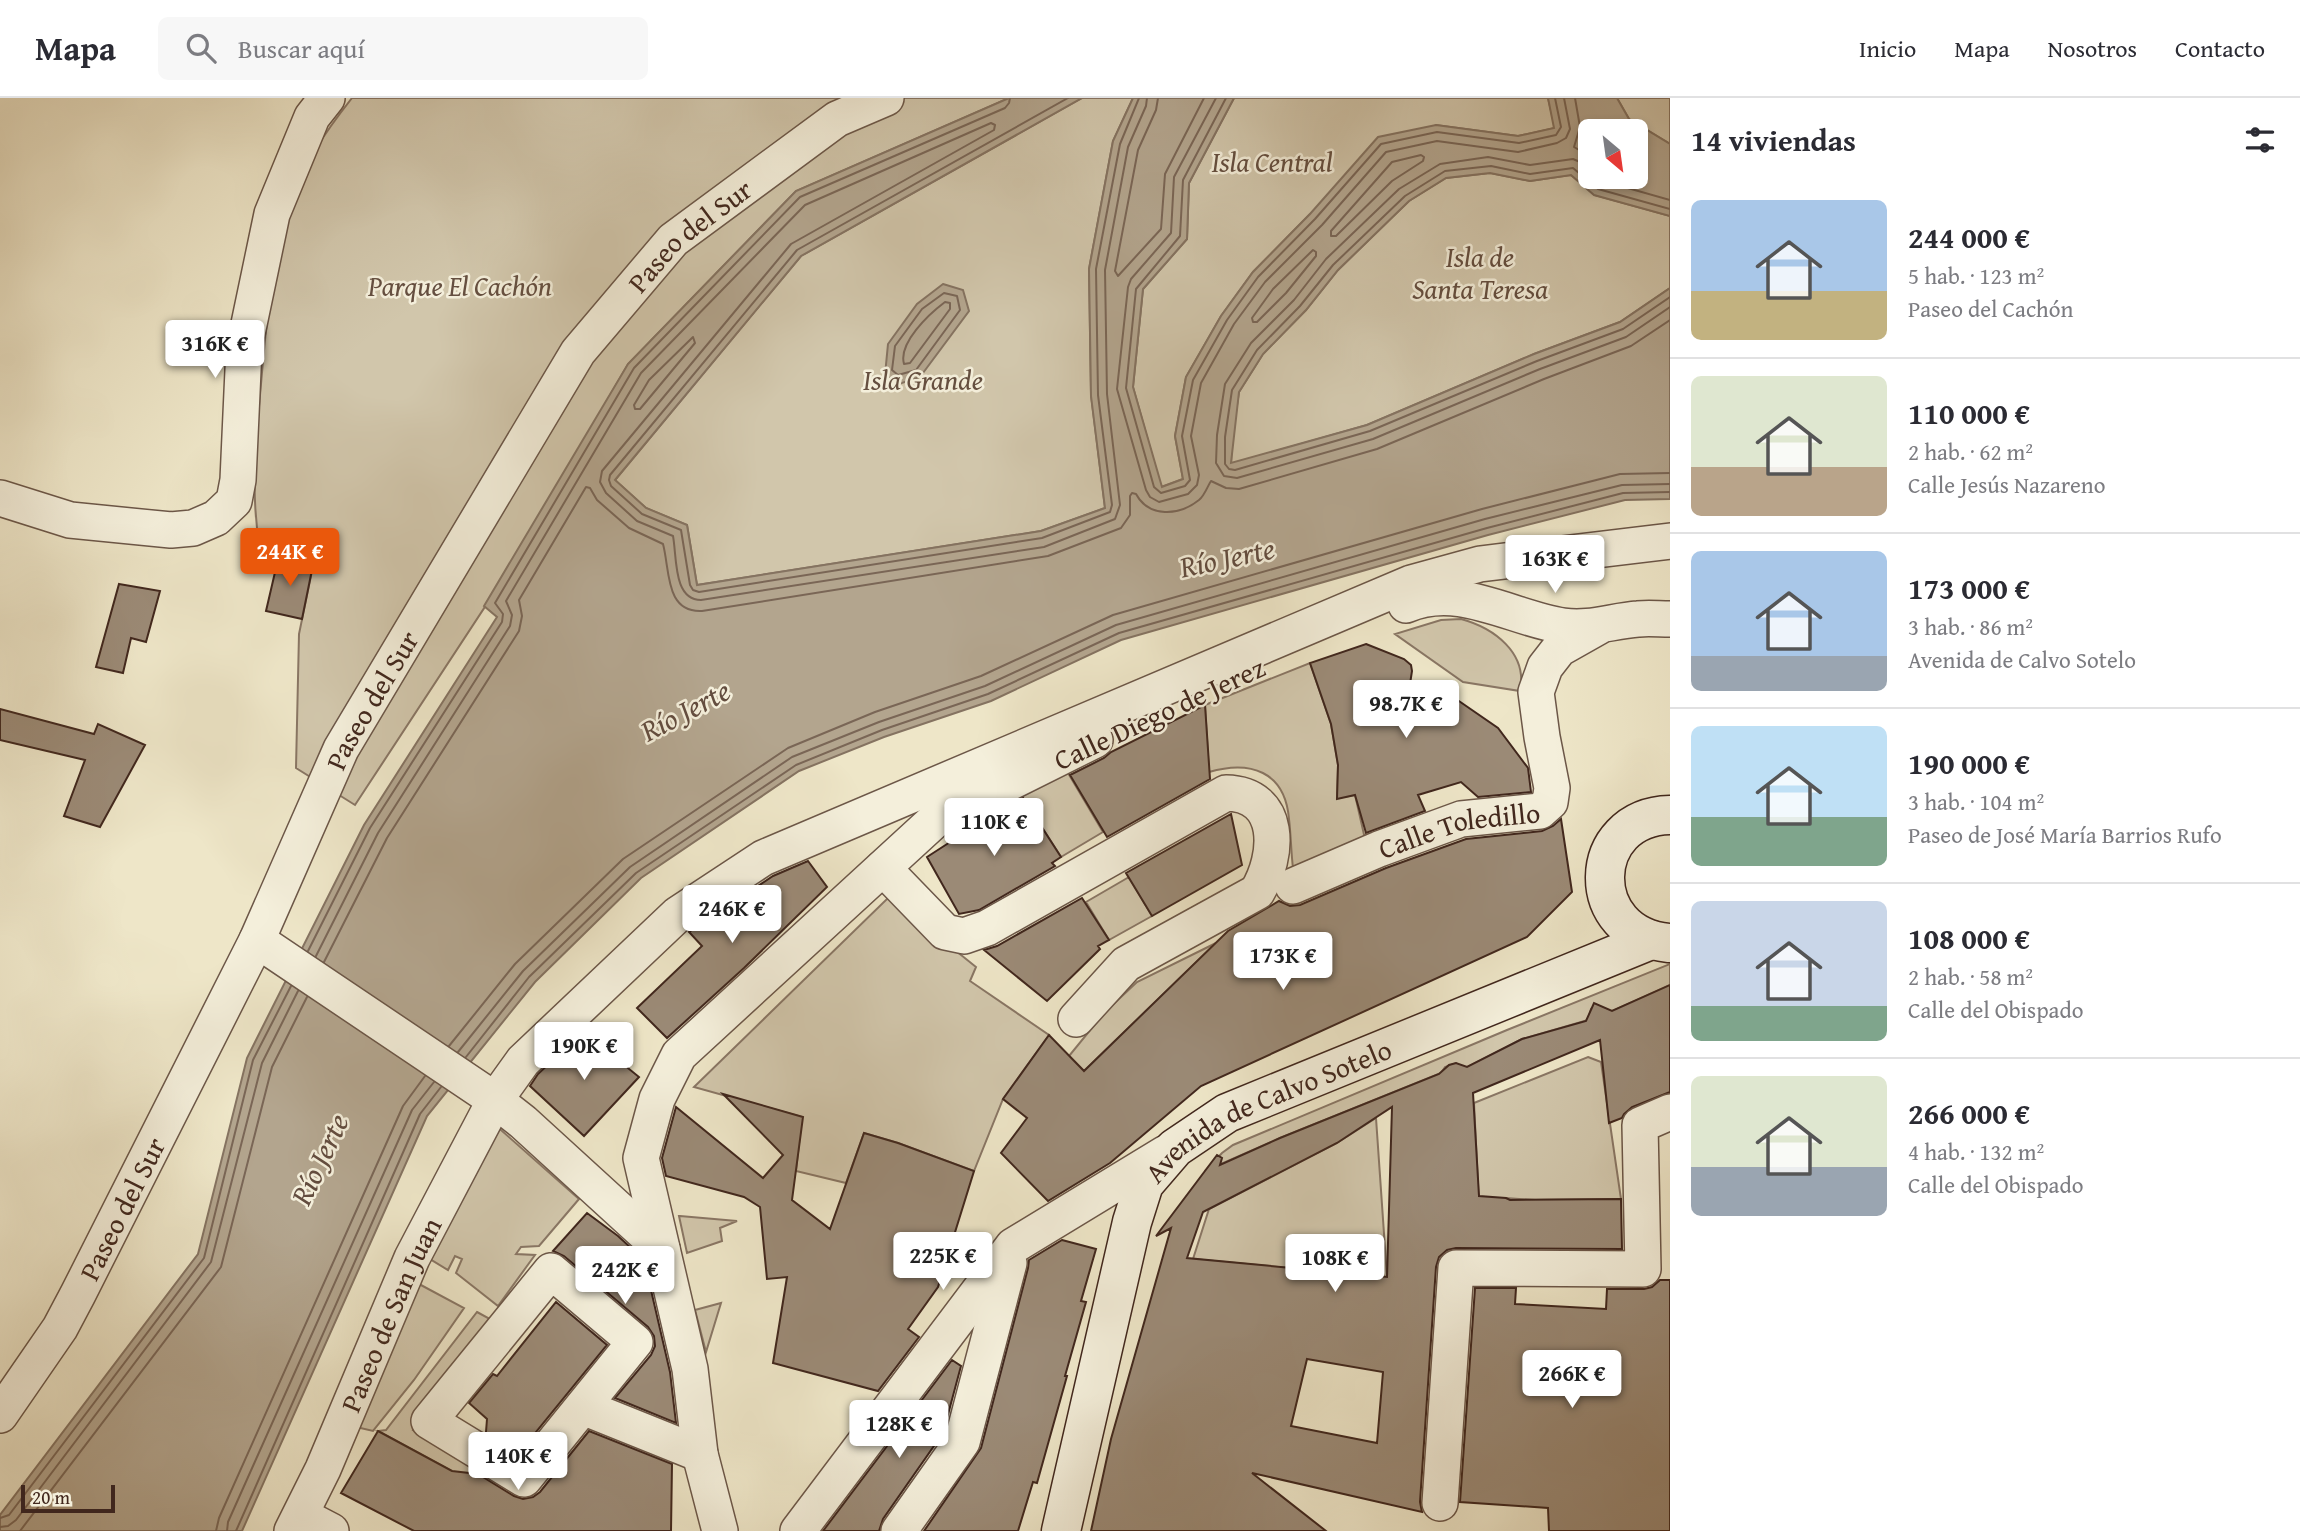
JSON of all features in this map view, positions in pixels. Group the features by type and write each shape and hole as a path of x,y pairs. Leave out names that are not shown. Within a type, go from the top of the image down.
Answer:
{"main road":[{"path":"1660,942 1635,934 1622,923 1611,909 1605,891 1604,871 1610,852 1621,835 1664,805"},
{"name":"Avenida de Calvo Sotelo","path":"1495,1003 1581,949 1611,909"},
{"name":"Avenida de Calvo Sotelo","path":"1061,1531 1132,1222 1144,1184 1175,1148 1227,1113 1495,1003 1660,942"}],"street":[{"path":"0,498 70,520 171,530 193,528 215,518 234,501 238,480 244,348 272,214 312,117 327,98"},
{"name":"Paseo del Sur","path":"0,1415 60,1328 257,940 341,749 582,346 673,240 837,119 886,98"},
{"name":"Paseo de San Juan","path":"309,1528 323,1469 412,1258 495,1100 523,1061 678,914 763,858 1411,583 1480,564 1670,541"},
{"name":"Calle Diego de Jerez","path":"720,1531 699,1454 690,1369 641,1158 657,1099 679,1055 935,820 1167,704 1420,599 1446,596 1472,600 1562,626 1599,627"},
{"path":"1507,611 1536,644 1546,649 1559,649"},
{"path":"1599,627 1636,619 1670,619"},
{"name":"Calle Toledillo","path":"1293,886 1379,849 1461,819 1539,811 1550,802 1552,788 1536,692 1545,667 1559,649 1599,627"},
{"path":"883,868 945,932 964,936 987,928 1226,793 1242,793 1258,803 1268,817 1272,845 1267,876 1257,892 1126,964 1076,1019"},
{"path":"257,940 495,1100 523,1122 662,1249"},
{"path":"1440,1503 1456,1268 1643,1269 1655,1130"},
{"path":"798,1531 1013,1246 1175,1148"},
{"path":"899,1531 961,1442 1013,1246"},
{"path":"551,1271 635,1342 583,1407 524,1479 429,1421 551,1271"},
{"path":"583,1407 699,1454"},
{"path":"309,1528 350,1434"}],"green space":[{"name":"Parque El Cachón","path":"352,98 1009,98 796,191 628,364 515,561 355,805 296,768 299,634 313,566 260,549 255,507 257,426 267,317 282,230 299,179 323,137"},
{"name":"Isla Grande","path":"1082,98 1133,98 1113,141 1089,269 1091,395 1105,508 1041,531 697,585 687,525 646,508 615,480 801,256"},
{"name":"Isla Central","path":"1234,98 1548,98 1555,128 1518,136 1436,125 1310,214 1253,272 1221,316 1186,377 1175,436 1183,479 1161,487 1133,387 1143,289 1187,239 1189,183"},
{"path":"1617,98 1670,98 1670,144 1648,131 1648,119 1629,119"},
{"name":"Isla de Santa Teresa","path":"1490,173 1530,181 1571,175 1578,181 1578,189 1588,189 1595,195 1670,216 1670,288 1620,322 1534,354 1367,425 1231,464 1239,392 1263,354 1306,310 1338,270 1409,201 1446,178"},
{"path":"1461,619 1485,629 1506,644 1519,665 1520,691 1463,682 1395,634 1441,620"},
{"path":"1310,663 1331,724 1338,765 1337,798 1355,795 1365,839 1293,868 1286,803 1273,780 1251,769 1209,772 1205,705"},
{"path":"1068,773 1103,832 1061,857 1022,796"},
{"path":"1129,877 1152,916 1109,940 1086,902"},
{"path":"889,897 976,967 970,981 1049,1035 1003,1099 974,1171 864,1133 846,1183 796,1171 802,1117 694,1087"},
{"path":"1216,943 1084,1071 1069,1056 1105,1012 1137,982"},
{"path":"1670,964 1670,985 1608,1013 1591,1009 1588,1020 1522,1039 1464,1069 1456,1063 1445,1067 1441,1073 1205,1171 1233,1145"},
{"path":"1588,1057 1601,1062 1621,1199 1506,1198 1479,1204 1474,1103"},
{"path":"1376,1118 1387,1277 1193,1259 1209,1209 1337,1143"},
{"path":"493,1123 579,1199 539,1246 521,1247 516,1254 535,1255 498,1306 456,1273 462,1259 455,1256 448,1270 430,1259"},
{"path":"679,1216 737,1221 720,1228 722,1241 687,1253"},
{"path":"419,1284 464,1308 414,1380 373,1431 352,1426"},
{"path":"721,1303 706,1352 695,1310"},
{"path":"477,1312 490,1319 413,1430 507,1477 499,1497 378,1431 386,1430"}],"water":[{"name":"Río Jerte","path":"1009,98 1082,98 801,256 615,480 646,508 687,525 697,585 1041,531 1105,508 1091,396 1089,269 1113,141 1133,98 1234,98 1189,183 1187,239 1143,289 1133,387 1162,487 1183,479 1175,436 1186,377 1221,316 1253,272 1310,214 1378,137 1436,125 1518,136 1554,128 1548,98 1617,98 1629,119 1578,119 1578,181 1571,175 1530,181 1490,173 1446,178 1409,201 1338,270 1306,310 1263,354 1239,392 1231,463 1367,425 1534,354 1620,322 1670,288 1670,499 1625,500 1488,535 1121,640 991,701 884,737 799,771 641,878 535,982 427,1116 242,1531 0,1531 0,1515 198,1254 247,1058 364,825 497,617 484,606 628,364 796,191"},
{"path":"1648,131 1670,144 1670,216 1594,195 1587,189 1648,189"},
{"path":"943,284 963,290 969,311 920,377 899,384 885,375 888,344 917,304"}],"building":[{"path":"279,555 313,565 302,619 266,611"},
{"path":"119,584 160,591 146,642 131,638 123,673 96,667"},
{"path":"1366,644 1404,659 1411,665 1406,710 1456,699 1498,728 1528,768 1531,792 1478,797 1461,782 1418,795 1425,811 1366,833 1355,795 1337,799 1338,765 1331,724 1310,663"},
{"path":"1205,705 1210,779 1107,837 1070,775"},
{"path":"0,709 94,734 98,724 145,745 100,827 64,816 85,760 0,740"},
{"path":"1023,798 1061,857 1052,863 1055,866 979,910 959,914 927,857"},
{"path":"1231,814 1242,865 1152,916 1126,873"},
{"path":"1561,819 1572,892 1527,937 1201,1086 1110,1163 1048,1201 1001,1153 1027,1118 1003,1099 1049,1035 1084,1071 1228,931 1279,901 1290,906 1300,905 1386,868 1466,839 1542,831"},
{"path":"808,861 827,887 667,1038 637,1008 702,946 689,932 773,876"},
{"path":"1082,898 1109,940 1098,946 1100,949 1047,1001 984,950 997,946"},
{"path":"1670,985 1670,1092 1632,1107 1622,1118 1609,1123 1600,1040 1473,1093 1479,1196 1510,1200 1621,1199 1622,1249 1456,1248 1447,1250 1439,1257 1436,1267 1420,1502 1422,1512 1252,1473 1326,1531 1091,1531 1111,1439 1171,1228 1156,1236 1217,1155 1222,1158 1220,1165 1439,1074 1449,1065 1456,1063 1467,1067 1522,1039 1586,1021 1594,1003 1612,1011","holes":["1392,1107 1387,1277 1187,1258 1203,1212 1337,1143","1307,1359 1383,1372 1377,1443 1291,1426"]},
{"path":"586,1029 607,1051 639,1077 584,1136 530,1086 538,1074"},
{"path":"723,1094 803,1117 792,1200 830,1229 864,1133 974,1171 938,1287 908,1329 919,1337 878,1391 773,1363 787,1277 767,1279 760,1207 744,1197 666,1176 662,1158 676,1107 763,1178 783,1155"},
{"path":"587,1213 644,1260 670,1372 676,1423 615,1398 651,1355 655,1346 654,1336 648,1327 564,1256 553,1251"},
{"path":"1062,1240 1096,1249 1081,1301 1086,1302 1067,1376 1037,1483 1033,1482 1018,1531 924,1531 981,1448 1029,1260"},
{"path":"1660,1280 1670,1280 1670,1531 1549,1531 1548,1508 1460,1502 1475,1288 1516,1288 1515,1304 1606,1309 1607,1289 1644,1289 1652,1287"},
{"path":"556,1302 607,1345 519,1453 486,1432 487,1419 469,1403 493,1374 497,1376"},
{"path":"952,1360 961,1366 943,1433 883,1519 879,1531 823,1531"},
{"path":"378,1431 452,1471 478,1474 523,1499 540,1492 589,1431 672,1464 671,1531 414,1531 341,1493"}]}
